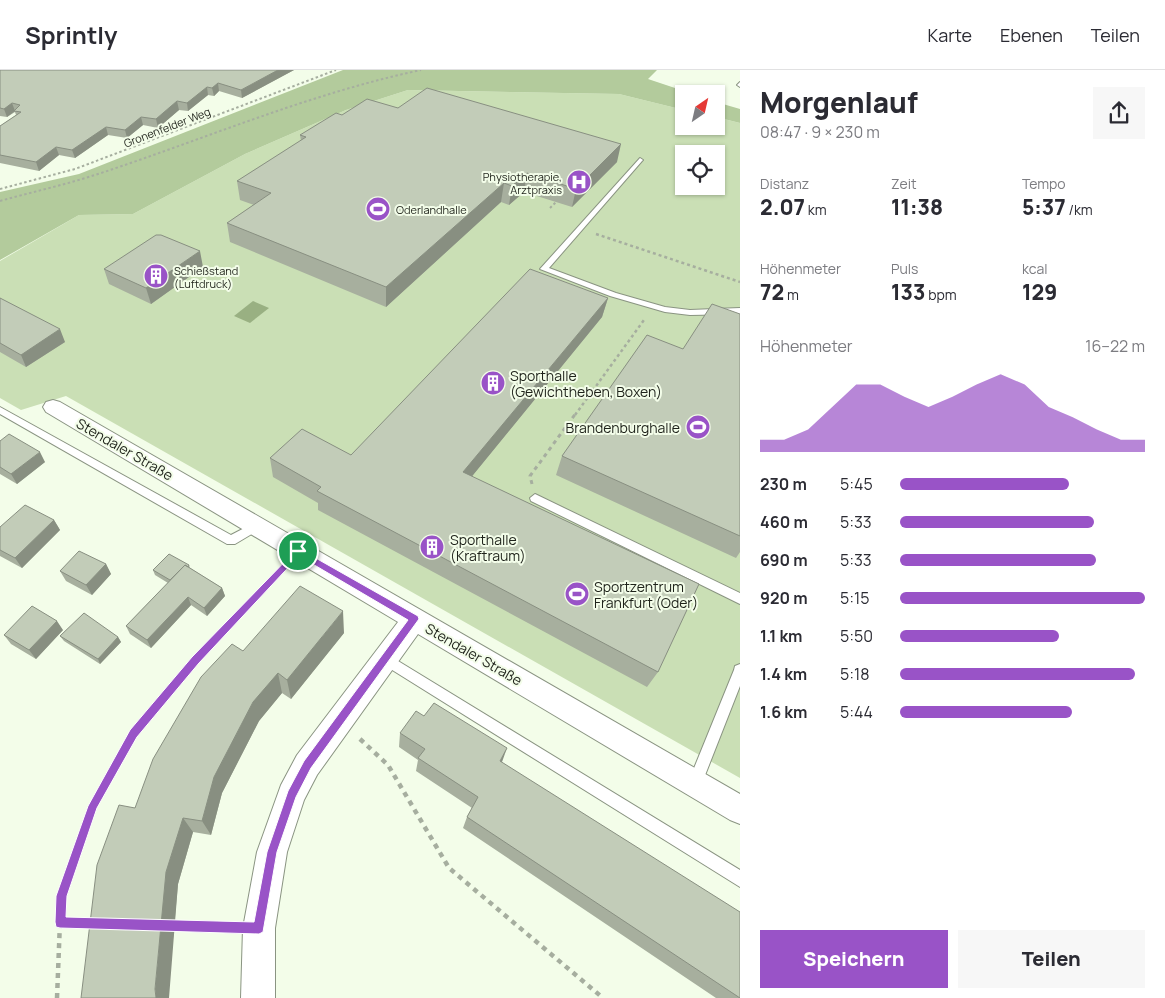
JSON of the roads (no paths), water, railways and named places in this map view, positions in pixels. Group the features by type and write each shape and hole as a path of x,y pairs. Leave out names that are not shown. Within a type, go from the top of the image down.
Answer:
{"street":[{"name":"Stendaler Straße","path":"54,407 740,810"},
{"path":"258,998 259,928 272,852 291,795 307,765 414,619"}],"lane":[{"path":"640,160 582,229 544,270 653,307 685,312 725,309 740,311"},
{"path":"0,410 231,541 256,526"},
{"path":"535,498 740,599"},
{"path":"384,659 740,879"},
{"path":"695,783 740,670"}],"place":[{"name":"Physiotherapie, Arztpraxis","path":"579,182"},
{"name":"Oderlandhalle","path":"378,209"},
{"name":"Schießstand (Luftdruck)","path":"156,276"},
{"name":"Sporthalle (Gewichtheben, Boxen)","path":"493,383"},
{"name":"Brandenburghalle","path":"698,427"},
{"name":"Sporthalle (Kraftraum)","path":"432,547"},
{"name":"Sportzentrum Frankfurt (Oder)","path":"577,594"}]}
